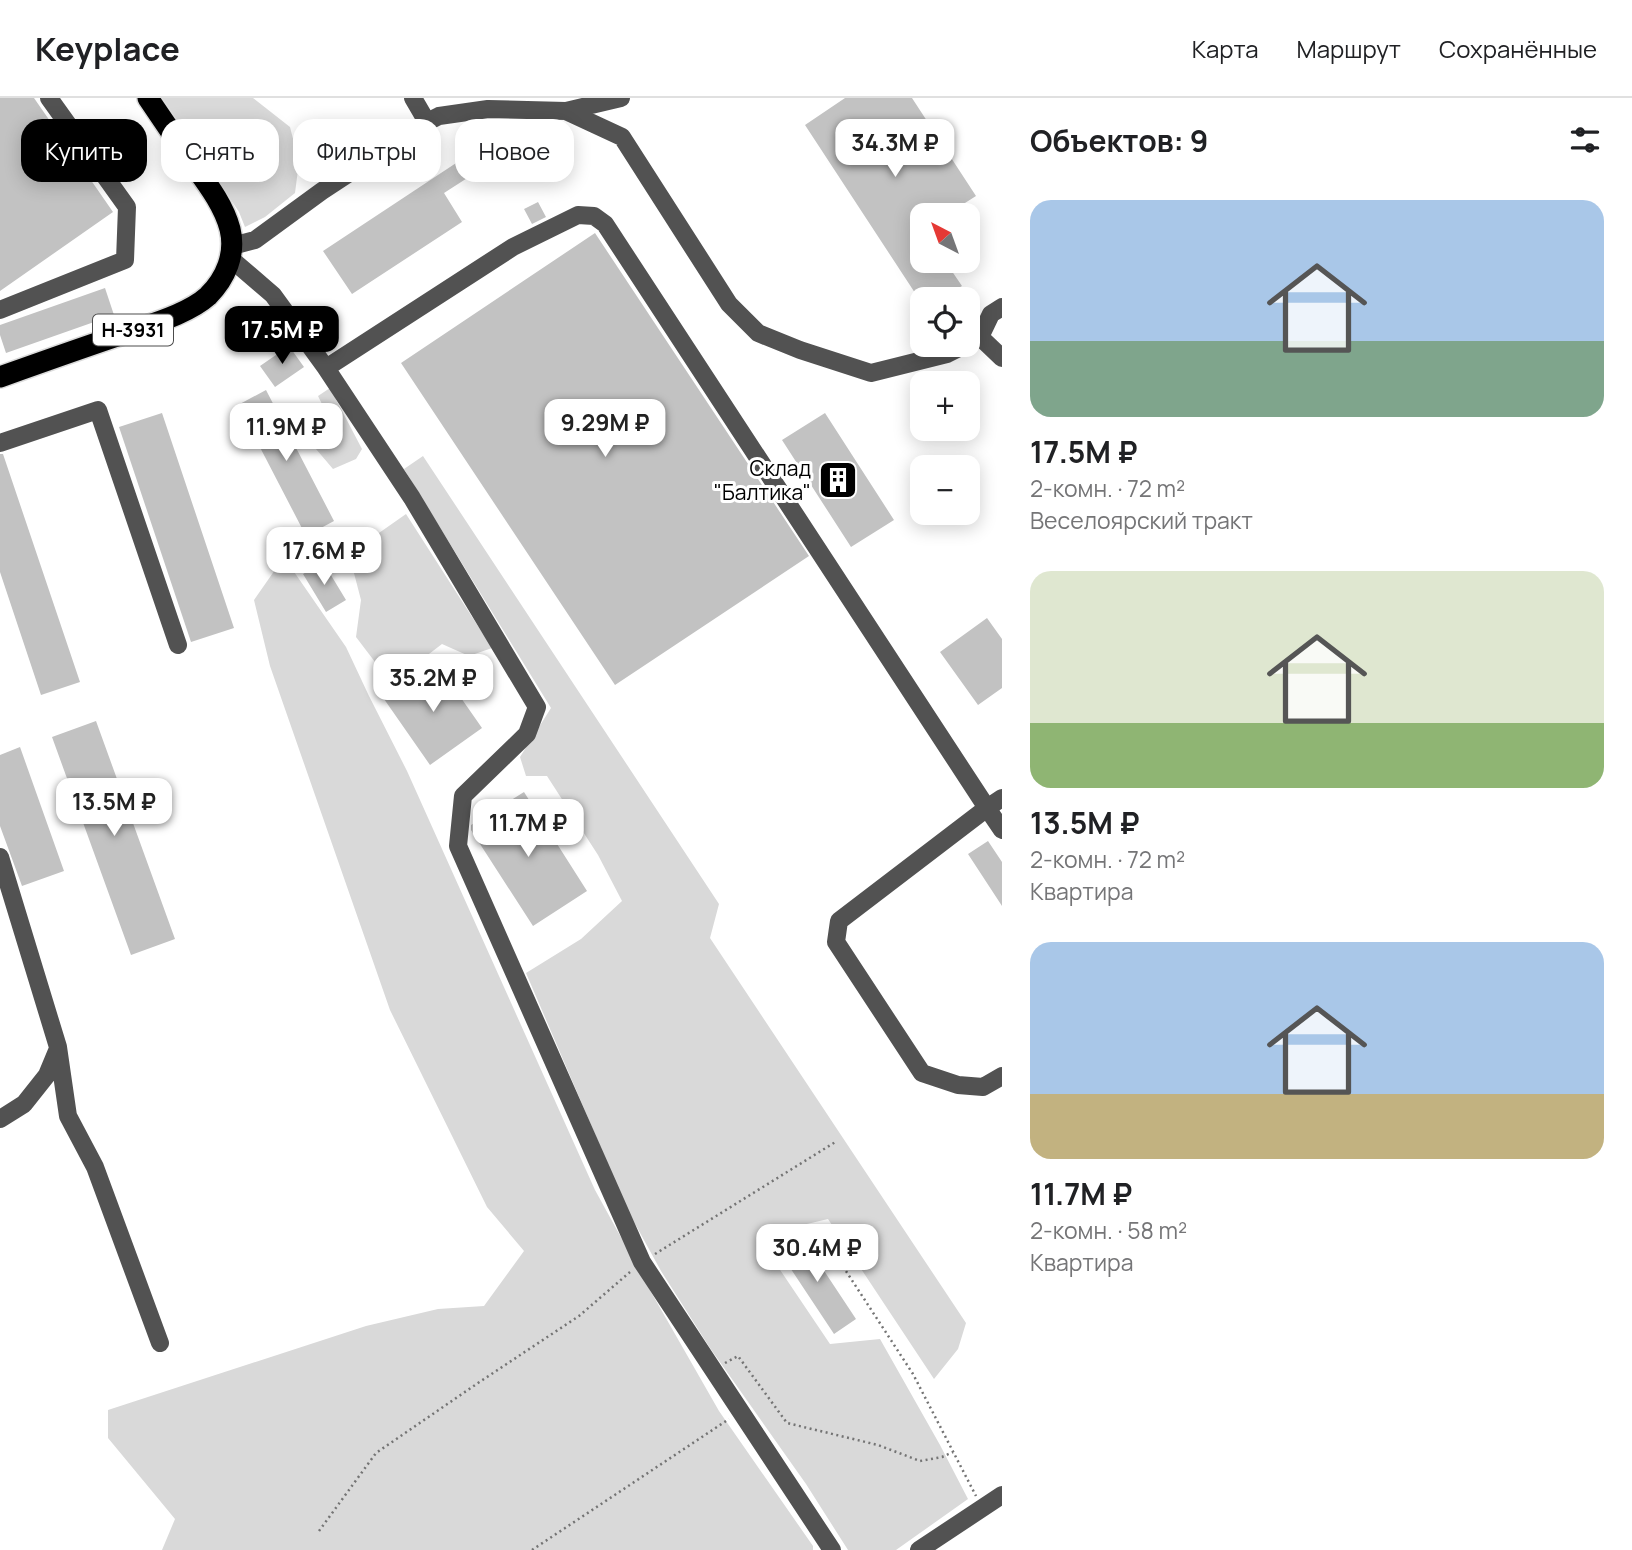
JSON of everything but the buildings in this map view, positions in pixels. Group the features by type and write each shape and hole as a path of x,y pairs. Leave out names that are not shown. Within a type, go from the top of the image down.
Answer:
{"highway":[{"path":"148,98 212,191 230,228 231,252"},
{"name":"Н-3931","path":"0,377 188,309 206,298 219,283 226,272 231,252"}],"street":[{"path":"0,310 125,260 127,207 49,98"},
{"path":"413,98 425,119"},
{"path":"566,111 585,102 621,98"},
{"path":"433,119 488,109 566,111 622,137 729,304 758,333 800,350 872,373 935,357"},
{"path":"336,182 255,240 231,252 273,296 326,368 412,498 537,706 527,734 463,796 458,846 642,1262 832,1550"},
{"path":"326,368 513,247 578,215 594,216 605,224 1002,830"},
{"path":"980,329 991,314 1002,307"},
{"path":"980,347 1002,358"},
{"path":"0,443 98,410 178,645"},
{"path":"1002,798 839,921 836,943 922,1073 958,1085 983,1087 1002,1076"},
{"path":"0,857 58,1047 68,1116 95,1167 160,1343"},
{"path":"0,1119 24,1104 47,1075 58,1047"},
{"path":"919,1550 1002,1495"}],"path":[{"path":"318,1531 376,1453 579,1316 642,1262 837,1141"},
{"path":"816,1225 913,1374 982,1508"},
{"path":"713,1369 738,1356 787,1423 878,1445 920,1461 953,1452"},
{"path":"532,1550 741,1412"}],"shaded area":[{"path":"162,98 253,98 290,127 293,139 293,182 296,182 295,193 265,217 245,227 239,212 219,182 279,182 279,119 176,119"},
{"path":"330,388 362,449 356,459 333,469 316,449 323,406 318,396"},
{"path":"423,456 719,904 710,938 966,1323 958,1349 934,1379 828,1219 790,1228 766,1249 830,1344 880,1339 968,1499 896,1550 848,1550 806,1484 710,1348 661,1271 628,1211 526,973 581,939 622,901 598,855 547,776 526,776 520,757 551,708 404,469"},
{"path":"406,514 492,648 469,656 442,644 391,683 356,637 361,600 349,554"},
{"path":"290,566 346,647 407,771 595,1190 719,1411 813,1546 813,1550 162,1550 175,1519 108,1438 108,1410 366,1326 438,1309 484,1306 524,1251 487,1207 390,1010 270,666 254,600 277,567"}],"place":[{"name":"Склад \"Балтика\"","path":"838,480"}]}
